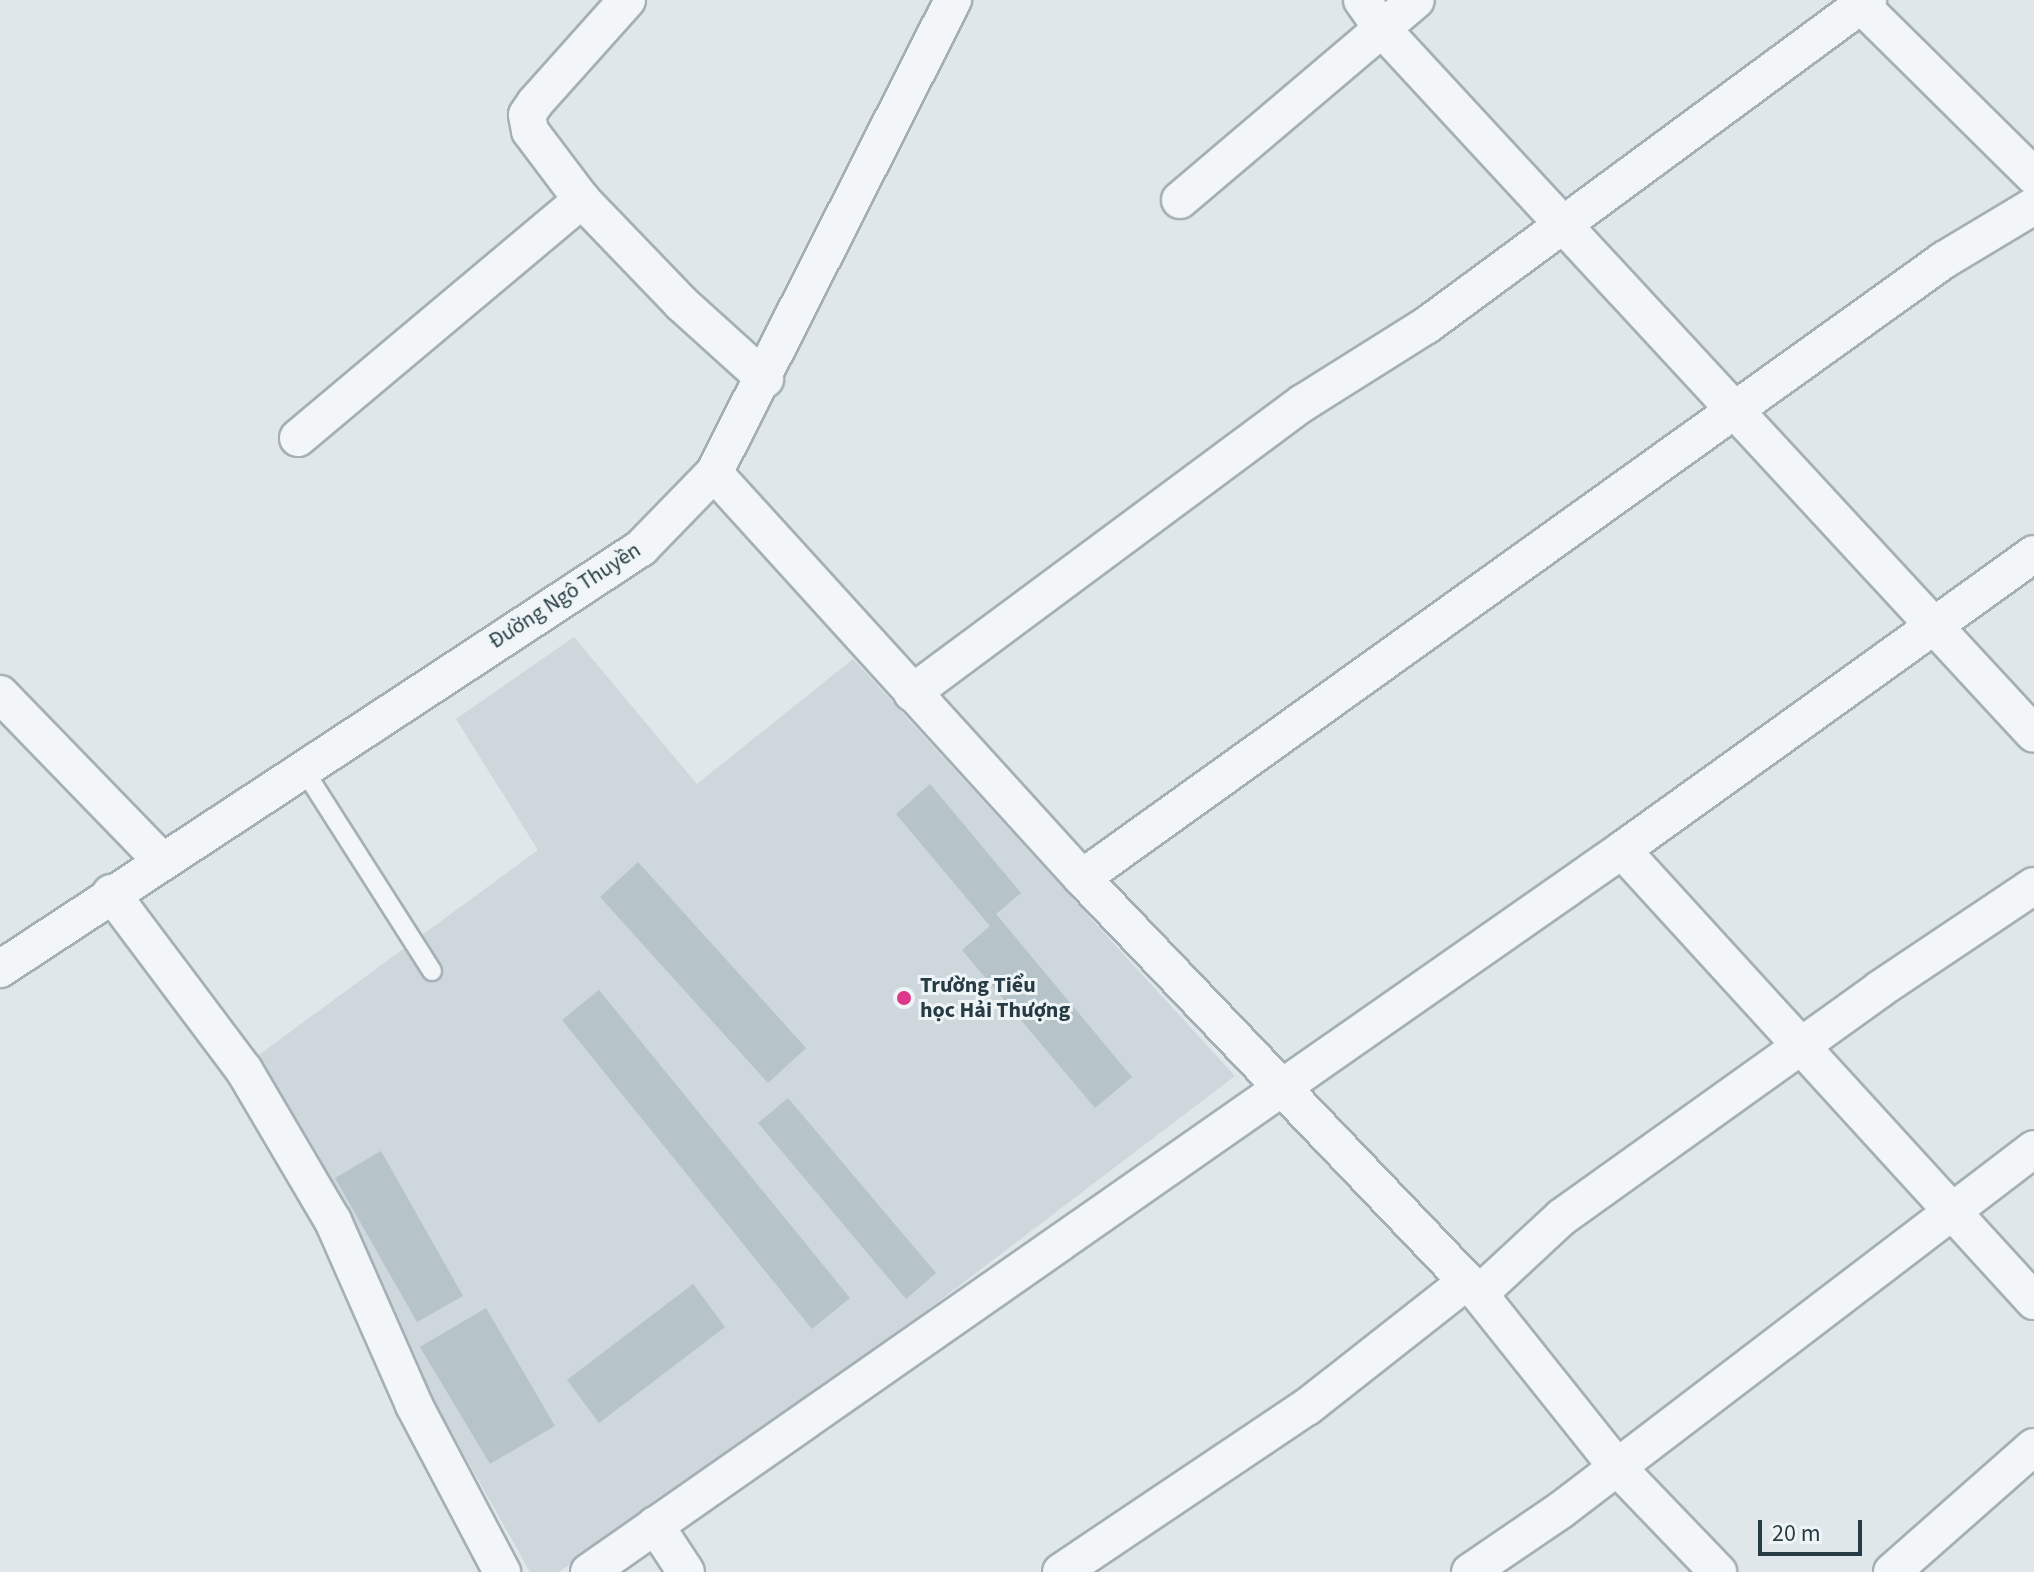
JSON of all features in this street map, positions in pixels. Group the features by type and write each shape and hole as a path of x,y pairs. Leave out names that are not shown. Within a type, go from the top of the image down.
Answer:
{"street":[{"path":"627,0 527,115 542,152 582,200 682,304 765,379"},
{"name":"Đường Ngô Thuyền","path":"0,969 160,859 641,548 714,473 765,379 953,0"},
{"path":"1362,0 1384,31 1565,222 1736,414 2034,734"},
{"path":"1180,200 1325,74 1384,31 1416,0"},
{"path":"912,693 1290,412 1427,325 1862,2 2034,176"},
{"path":"298,438 582,200"},
{"path":"1082,878 1389,654 1736,414 1944,260 2034,206"},
{"path":"714,473 1082,878 1472,1288 1617,1467 1718,1572"},
{"path":"589,1572 1280,1086 1622,850 2034,554"},
{"path":"0,694 160,859"},
{"path":"1622,850 1798,1047 1955,1211 2034,1301"},
{"path":"1061,1572 1307,1407 1472,1288 1562,1217 1798,1047 2034,886"},
{"path":"111,893 244,1070 333,1221 414,1405 502,1572"},
{"path":"1470,1572 1617,1467 2034,1149"},
{"path":"1892,1572 2034,1447"},
{"path":"655,1525 686,1572"}],"lane":[{"path":"302,767 432,971"}],"shaded area":[{"path":"574,637 697,784 853,659 1235,1076 909,1324 559,1572 530,1572 245,1065 538,850 456,719"}],"building":[{"path":"930,784 1021,893 996,914 1132,1077 1095,1108 962,950 990,926 896,814"},
{"path":"638,862 806,1048 768,1083 600,897"},
{"path":"599,990 850,1298 812,1329 562,1020"},
{"path":"788,1098 936,1273 906,1299 758,1123"},
{"path":"381,1151 463,1296 417,1322 335,1178"},
{"path":"693,1284 725,1327 599,1423 567,1380"},
{"path":"486,1308 555,1426 490,1464 420,1347"}],"place":[{"name":"Trường Tiểu học Hải Thượng","path":"904,998"}]}
